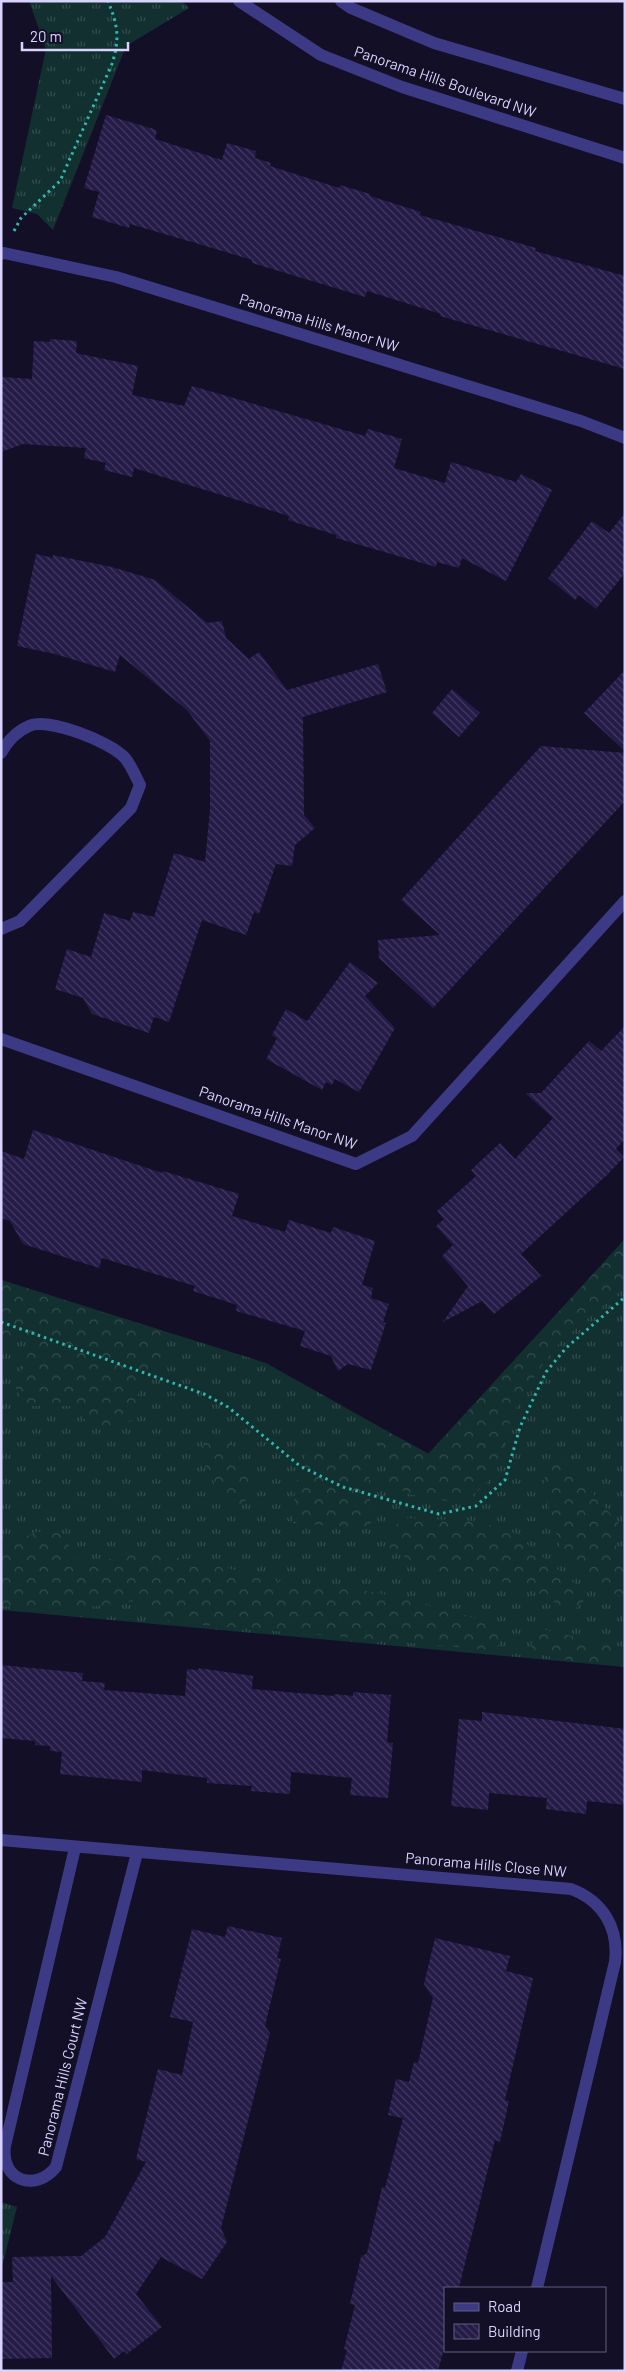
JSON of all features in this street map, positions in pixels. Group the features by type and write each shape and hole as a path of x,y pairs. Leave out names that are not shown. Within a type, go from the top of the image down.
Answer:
{"street":[{"name":"Panorama Hills Boulevard NW","path":"238,1 321,55 402,87 625,158"},
{"path":"341,1 351,8 434,43 625,99"},
{"name":"Panorama Hills Manor NW","path":"3,253 116,278 581,421 625,438"},
{"path":"1,753 8,741 29,726 46,723 108,744 126,759 140,786 131,808 20,921 1,929"},
{"name":"Panorama Hills Manor NW","path":"1,1039 356,1164 412,1136 625,901"},
{"name":"Panorama Hills Close NW","path":"1,1840 75,1848 571,1888 592,1899 607,1917 615,1938 615,1962 537,2287"},
{"name":"Panorama Hills Court NW","path":"75,1848 5,2146 6,2163 17,2177 25,2181 43,2179 56,2167 137,1853"},
{"path":"517,2371 522,2352"}],"path":[{"path":"3,253 20,218 60,181 112,64 117,47 118,25 108,1"},
{"path":"1,1322 204,1394 228,1408 300,1466 343,1487 439,1514 476,1506 505,1480 520,1427 546,1372 566,1348 625,1297"}],"green space":[{"path":"29,1 182,1 189,8 126,46 53,230 37,214 12,208 46,49"},
{"path":"625,1239 625,1667 1,1610 1,1280 266,1363 428,1454"},
{"path":"625,1239 625,1287 561,1341 538,1371 512,1415 503,1450 487,1482 472,1496 452,1502 408,1494 388,1482 374,1424 429,1454"},
{"path":"1,1280 160,1330 163,1355 139,1381 136,1420 100,1426 87,1420 70,1406 25,1406 15,1387 31,1342 1,1333"},
{"path":"216,1436 229,1440 250,1475 251,1492 246,1500 237,1507 224,1502 202,1460 202,1447 208,1438"},
{"path":"368,1449 371,1529 293,1523 295,1487 307,1452"},
{"path":"572,1456 578,1476 619,1524 616,1546 625,1555 625,1598 590,1584 560,1546 543,1486 547,1466"},
{"path":"403,1518 478,1521 514,1533 579,1587 584,1601 571,1612 527,1586 480,1578 435,1575 390,1548 385,1537"},
{"path":"55,1530 66,1538 73,1557 84,1563 100,1562 133,1552 166,1552 187,1562 232,1569 305,1588 351,1588 398,1597 490,1622 498,1634 500,1644 491,1650 171,1622 134,1601 59,1611 1,1606 1,1536 18,1540 36,1532"},
{"path":"542,1629 619,1647 619,1654 611,1659 589,1662 531,1652 532,1637"},
{"path":"1,2202 17,2207 1,2271"}],"building":[{"path":"106,115 157,130 155,139 222,160 227,143 256,151 255,158 271,163 270,166 339,188 340,185 370,194 370,196 421,212 420,215 536,248 535,251 625,276 625,369 440,316 441,314 367,291 365,297 252,263 252,260 209,247 130,224 129,228 92,217 99,192 84,188"},
{"path":"50,339 77,341 76,353 138,366 132,395 184,406 192,386 365,436 368,429 402,439 394,468 445,483 451,462 516,482 521,474 552,490 506,581 462,558 459,568 437,562 436,567 336,538 336,535 288,520 289,516 134,468 132,477 104,470 106,463 84,458 86,448 23,444 1,452 1,377 32,379 34,341 50,342"},
{"path":"625,513 625,573 596,609 579,595 575,600 548,578 592,521 609,533"},
{"path":"36,554 53,558 53,555 112,567 155,580 207,623 222,621 226,638 249,659 259,652 287,690 378,664 387,692 303,717 304,815 315,828 295,845 292,866 276,864 259,914 254,912 246,935 202,920 169,1022 154,1017 149,1033 92,1014 83,998 55,989 67,949 91,957 104,913 130,921 133,912 154,917 174,853 205,862 210,809 210,741 187,710 120,655 115,672 55,654 17,646"},
{"path":"625,670 625,751 584,713"},
{"path":"452,689 480,713 459,737 432,713"},
{"path":"541,746 625,753 625,801 433,1008 379,958 378,940 440,935 401,900"},
{"path":"350,962 378,983 365,996 395,1028 359,1092 335,1079 332,1085 326,1082 322,1090 266,1059 277,1038 272,1035 286,1009 307,1021"},
{"path":"625,1026 625,1139 616,1149 624,1157 521,1254 541,1276 494,1314 482,1301 443,1322 468,1286 442,1256 453,1245 436,1226 444,1219 437,1211 476,1176 471,1170 500,1143 515,1159 553,1118 525,1093 541,1093 589,1041 601,1051"},
{"path":"33,1130 162,1173 163,1171 239,1194 232,1216 285,1232 289,1220 331,1233 333,1227 375,1241 362,1285 373,1288 371,1298 389,1304 383,1322 386,1323 371,1370 348,1364 338,1371 331,1356 300,1346 305,1331 236,1311 237,1305 193,1291 195,1286 102,1258 99,1268 23,1244 10,1221 1,1218 1,1151 24,1159"},
{"path":"1,1665 83,1673 82,1681 105,1683 104,1690 185,1696 187,1669 198,1670 199,1668 253,1676 252,1689 334,1696 334,1694 353,1696 353,1692 391,1695 387,1742 393,1743 388,1798 350,1795 352,1778 291,1772 290,1794 251,1791 252,1786 207,1783 207,1778 142,1770 142,1782 60,1774 62,1752 50,1751 50,1746 35,1745 35,1741 1,1738"},
{"path":"482,1712 625,1729 625,1805 587,1801 586,1814 546,1809 547,1798 489,1793 488,1810 451,1806 459,1719 482,1721"},
{"path":"228,1926 282,1938 277,1958 281,1959 265,2026 270,2033 221,2228 227,2242 202,2279 161,2257 136,2294 162,2327 127,2354 124,2351 114,2359 51,2276 52,2358 1,2359 1,2282 13,2282 12,2257 81,2256 105,2237 146,2162 136,2159 158,2069 182,2075 193,2022 170,2017 192,1929 225,1937"},
{"path":"435,1938 510,1956 506,1971 533,1978 505,2100 509,2101 500,2142 495,2140 459,2287 444,2287 444,2349 438,2371 341,2371 347,2350 344,2349 355,2305 350,2304 361,2257 367,2253 382,2187 385,2188 403,2118 388,2115 396,2079 409,2082 414,2062 418,2063 433,1998 424,1984"}]}
